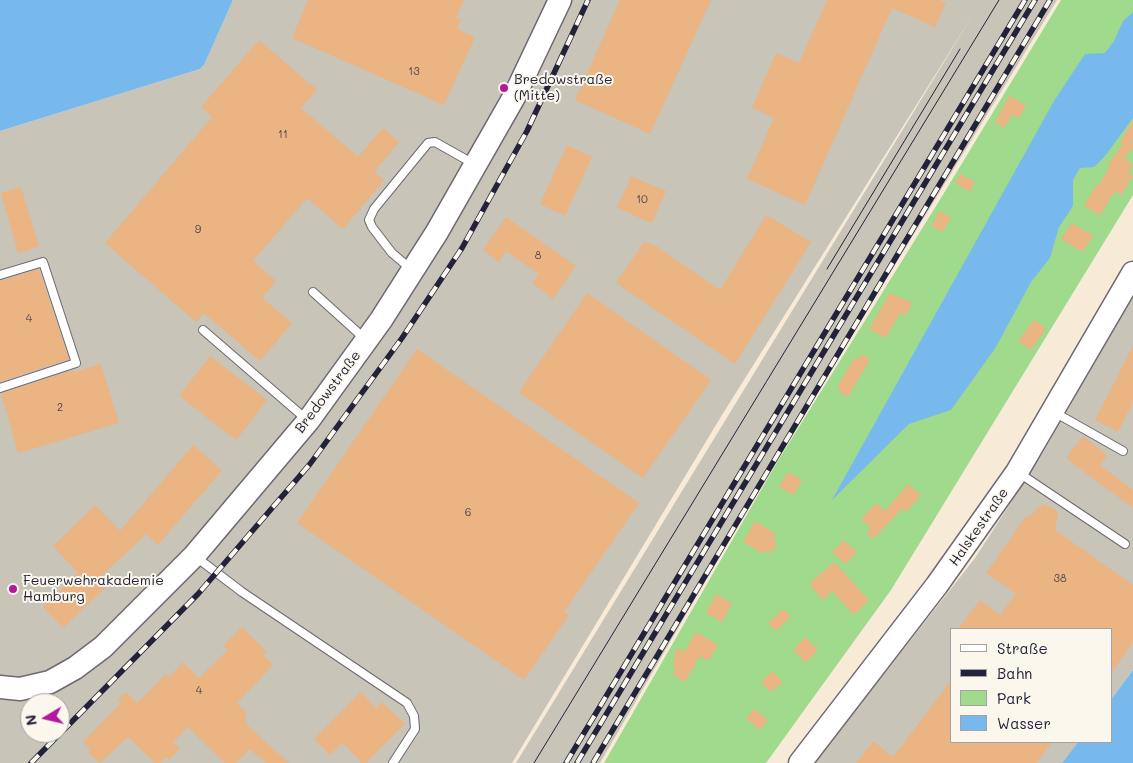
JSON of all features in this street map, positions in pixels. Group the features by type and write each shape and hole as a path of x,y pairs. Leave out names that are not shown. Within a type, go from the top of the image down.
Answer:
{"street":[{"name":"Bredowstraße","path":"0,687 20,689 50,682 75,668 103,647 194,556 308,421 367,340 413,272 514,97 560,0"},
{"name":"Halskestraße","path":"800,763 937,585 1017,472 1133,274"}],"lane":[{"path":"413,272 392,253 372,227 369,220 374,209 428,143 435,142 476,165"},
{"path":"0,276 44,262 76,363 0,388"},
{"path":"313,292 367,340"},
{"path":"204,330 308,421"},
{"path":"1052,412 1124,451"},
{"path":"1017,472 1125,544"},
{"path":"194,556 242,592 406,703 414,716 415,729 393,763"}],"shaded area":[{"path":"233,0 1057,0 769,471 600,763 516,763 974,13 722,415 512,763 0,763 0,131 200,69 204,65"},
{"path":"1133,297 1133,670 1113,697 1113,628 950,628 950,743 1077,743 1062,763 814,763 975,558 1044,451"}],"green space":[{"path":"1061,0 1133,0 1133,195 891,590 766,763 604,763 776,464"}],"water":[{"path":"0,0 233,0 204,65 200,69 0,131"},
{"path":"1133,12 1133,118 1105,156 1094,167 1080,168 1073,180 1073,206 1059,227 1050,258 1031,282 996,347 951,410 909,424 832,500 1054,101 1085,54 1105,53 1114,41 1123,21"},
{"path":"1133,670 1133,763 1062,763 1077,743 1113,743 1113,697"}],"building":[{"path":"308,0 464,0 456,18 461,20 457,29 475,37 444,105 292,38"},
{"path":"620,0 711,0 650,134 575,100"},
{"path":"827,0 939,0 946,3 935,27 892,8 805,205 747,179 774,118 752,108 776,53 799,63"},
{"path":"259,40 317,90 301,108 358,157 383,128 399,142 374,172 384,180 343,229 307,198 253,261 276,281 262,298 292,323 260,361 204,313 196,322 105,243 212,117 201,107"},
{"path":"1009,96 1026,105 1019,118 1012,115 1004,128 995,122"},
{"path":"1133,120 1133,150 1131,149 1125,158 1133,166 1128,173 1133,176 1121,195 1115,191 1100,215 1084,206 1096,185 1098,186 1108,170 1109,163 1123,144 1120,142"},
{"path":"567,145 592,157 565,216 540,204"},
{"path":"961,174 975,182 970,192 955,183"},
{"path":"631,176 666,191 652,223 617,208"},
{"path":"21,187 39,246 18,253 1,193"},
{"path":"940,211 951,217 943,232 931,226"},
{"path":"766,215 811,242 735,364 616,283 644,242 656,246 720,290"},
{"path":"506,217 576,266 553,299 532,283 539,274 506,251 499,262 483,250"},
{"path":"1072,223 1094,236 1082,252 1061,239"},
{"path":"39,269 69,359 0,382 0,281"},
{"path":"587,293 711,380 643,478 519,392"},
{"path":"890,293 913,303 905,316 900,313 886,338 869,329"},
{"path":"1034,320 1046,328 1031,350 1018,341"},
{"path":"1133,346 1133,402 1118,432 1095,420"},
{"path":"417,349 639,503 564,612 569,615 524,680 297,523"},
{"path":"861,354 870,359 848,397 838,391 840,389 837,387 854,358 857,359"},
{"path":"210,356 267,400 236,440 179,396"},
{"path":"101,364 119,423 18,453 1,393 73,370 74,372"},
{"path":"1083,436 1107,455 1100,465 1133,490 1133,508 1066,458"},
{"path":"193,445 222,470 158,545 146,534 99,578 107,586 63,628 43,607 78,573 53,546 95,505 120,531"},
{"path":"788,472 802,480 794,495 779,487"},
{"path":"908,484 921,495 906,512 902,509 873,539 866,533 871,528 861,519 876,503 885,511"},
{"path":"1043,504 1055,509 1058,514 1055,530 1133,585 1133,642 1113,671 1113,628 959,628 980,600 1000,615 1016,594 986,573 1026,516 1029,517"},
{"path":"755,521 776,534 773,540 777,543 771,553 767,550 764,554 743,542"},
{"path":"844,540 857,552 845,564 832,552"},
{"path":"834,562 869,600 854,615 832,591 823,600 809,584"},
{"path":"716,594 732,603 722,622 706,613"},
{"path":"783,609 791,616 776,631 768,623"},
{"path":"242,627 267,652 263,655 273,665 237,703 245,711 247,725 289,763 266,763 250,749 236,763 225,763 188,727 173,742 180,748 169,760 166,757 160,763 155,763 128,737 100,763 88,752 91,749 83,742 121,703 118,700 126,692 137,703 166,674 169,677 183,662 199,678 228,650 223,646"},
{"path":"696,632 718,645 708,661 700,656 685,682 673,675 675,667 672,665 676,659 673,657 678,648 684,652"},
{"path":"805,637 818,650 806,663 793,650"},
{"path":"772,671 783,682 771,692 761,682"},
{"path":"950,682 950,743 1051,743 1036,763 856,763 873,741 893,757"},
{"path":"361,692 376,708 382,702 405,724 366,763 362,763 342,743 330,755 314,739"},
{"path":"754,709 768,720 760,730 746,719"}],"tram line":[{"path":"534,763 999,0"},
{"path":"827,269 960,49"}],"railway":[{"path":"31,763 198,594 310,464 402,338 462,248 527,131 588,0"},
{"path":"566,763 1025,0"},
{"path":"577,763 1035,0"},
{"path":"593,763 1050,0"}],"place":[{"name":"Bredowstraße (Mitte)","path":"504,88"},
{"name":"Feuerwehrakademie Hamburg","path":"13,589"}]}
